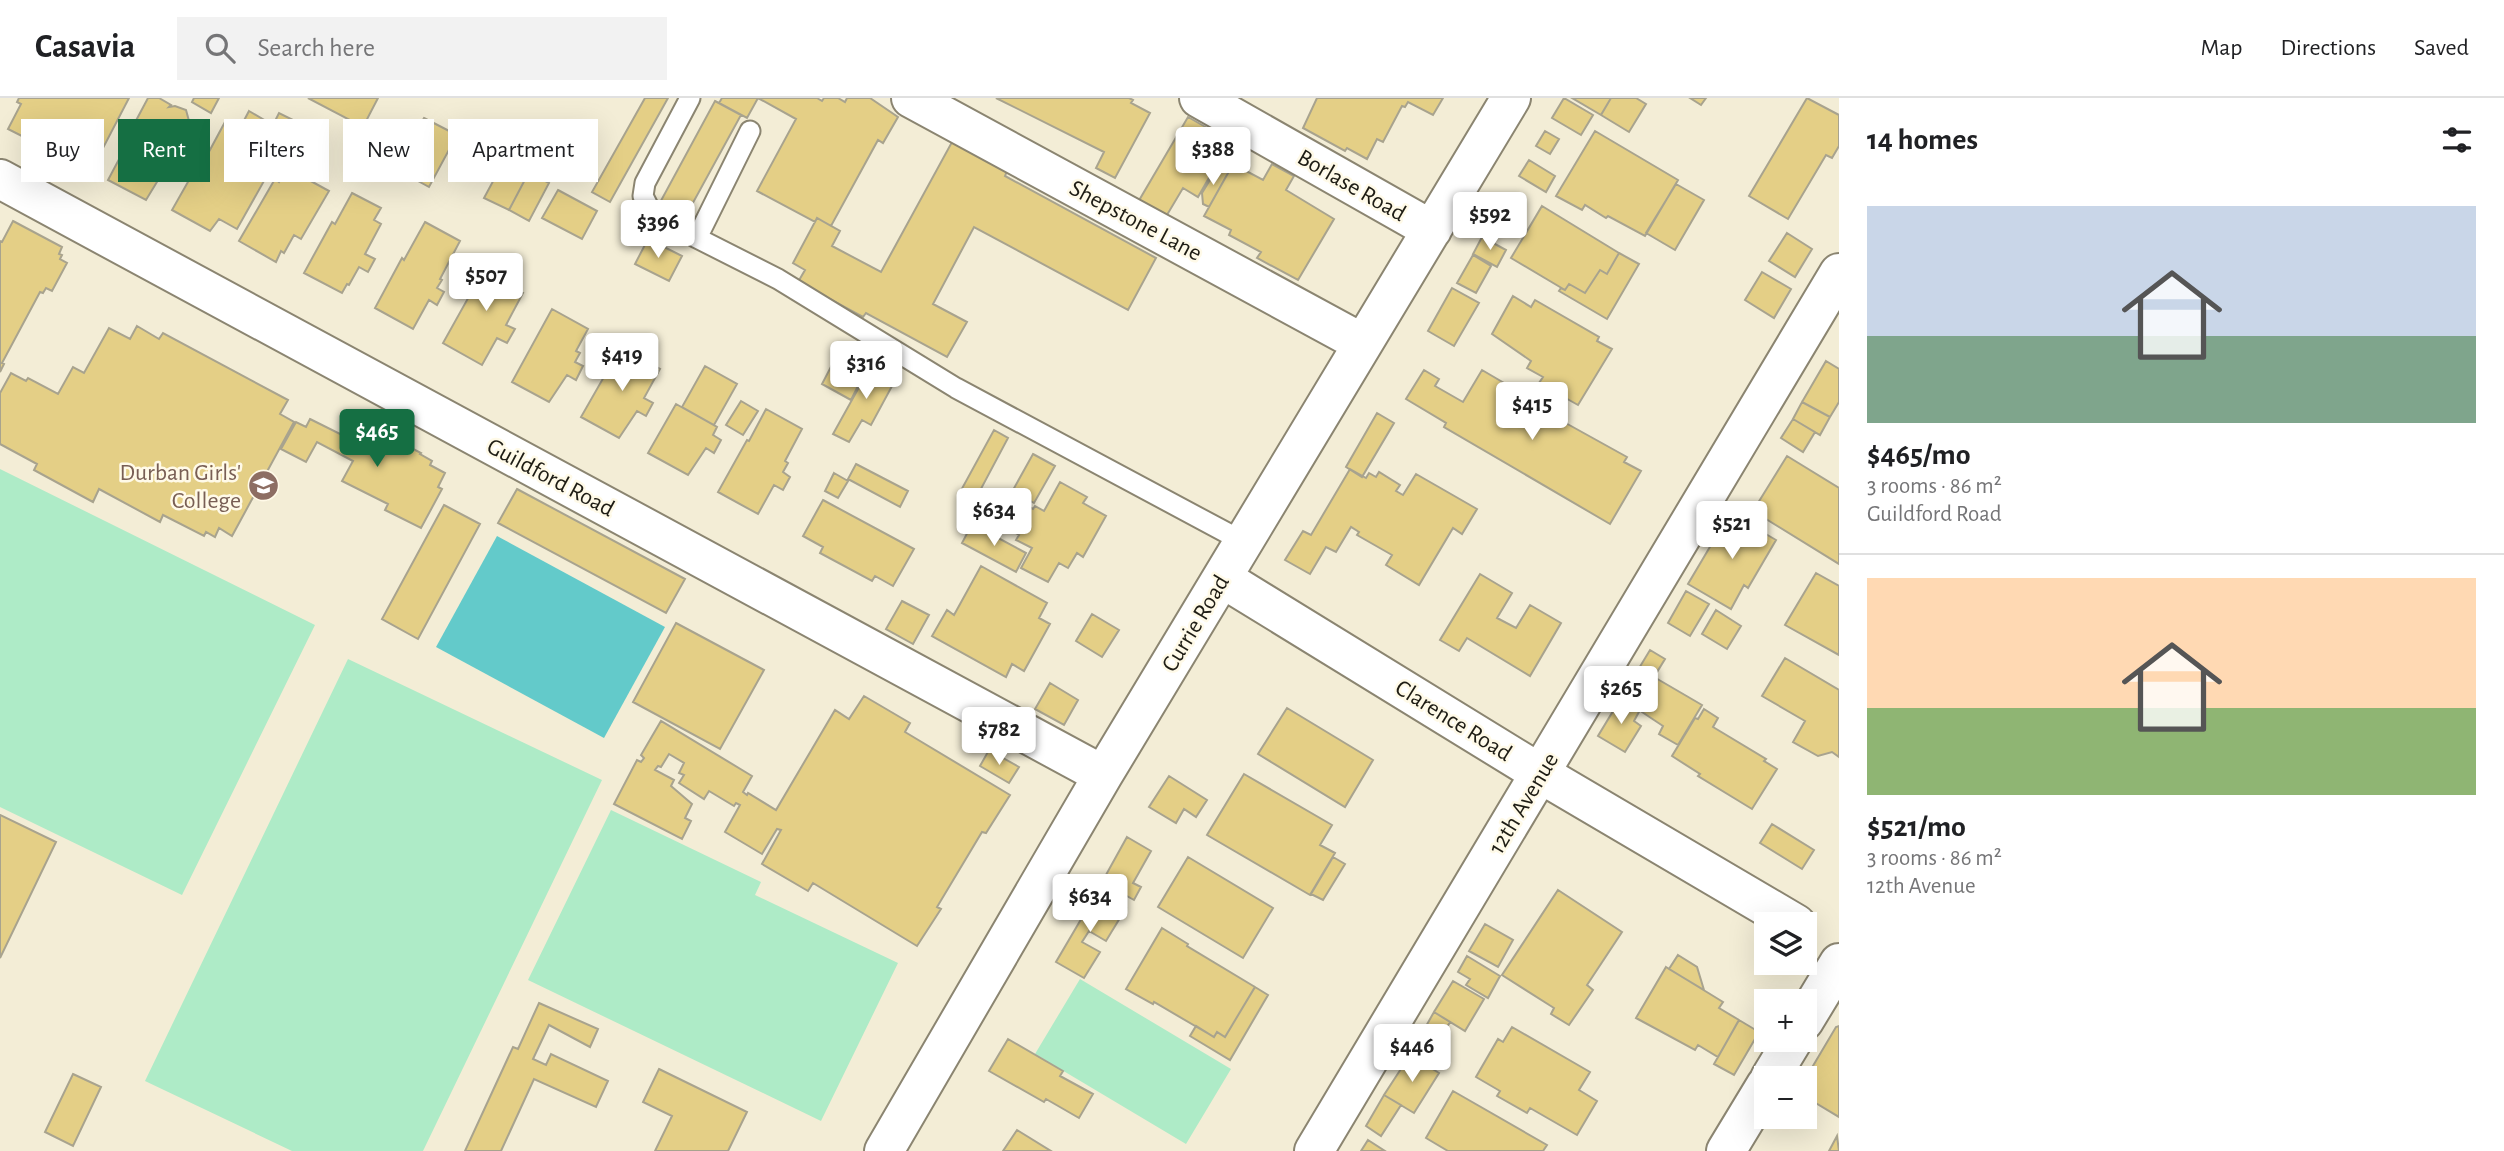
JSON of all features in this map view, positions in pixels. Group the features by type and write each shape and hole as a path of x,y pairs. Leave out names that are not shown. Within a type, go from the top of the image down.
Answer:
{"street":[{"name":"Shepstone Lane","path":"911,98 1362,343"},
{"name":"Borlase Road","path":"1199,98 1432,230"},
{"name":"Currie Road","path":"884,1151 1103,775 1432,230 1503,100"},
{"name":"Guildford Road","path":"0,179 1103,775"},
{"name":"12th Avenue","path":"1314,1151 1839,273"},
{"name":"Clarence Road","path":"1222,578 1541,774 1776,912"},
{"path":"1817,936 1839,949"},
{"path":"1817,999 1839,963"},
{"path":"1726,1151 1754,1105"}],"lane":[{"path":"690,98 645,183 642,196 650,210 697,238 778,279 956,388 1244,542"},
{"path":"697,238 750,131"}],"green space":[{"path":"0,469 315,625 182,895 0,807"},
{"path":"348,659 602,780 423,1151 292,1151 145,1081"},
{"path":"611,810 761,882 755,895 898,963 821,1121 528,980"},
{"path":"1080,979 1231,1069 1186,1144 1035,1054"}],"water":[{"path":"497,536 665,627 604,738 436,647"}],"building":[{"path":"19,98 129,98 104,146 104,119 21,119 21,136 8,129 21,104 17,102"},
{"path":"148,98 159,98 171,105 169,107 186,110 188,119 137,119"},
{"path":"194,98 219,98 211,113 192,102"},
{"path":"308,98 378,98 367,119 348,119"},
{"path":"645,98 668,98 610,202 592,192"},
{"path":"722,98 758,98 747,118 719,103"},
{"path":"758,98 817,98 822,101 824,98 838,98 845,102 847,98 870,98 898,117 883,143 878,140 831,226 817,218 815,222 757,191 796,119"},
{"path":"996,98 1129,98 1133,100 1131,103 1150,113 1115,178 1096,168 1104,152"},
{"path":"1317,98 1443,98 1433,115 1408,102 1405,107 1402,106 1383,142 1377,139 1367,159 1347,148 1345,151 1303,128"},
{"path":"1564,98 1593,115 1581,135 1552,118"},
{"path":"1572,98 1611,98 1601,115"},
{"path":"1611,98 1636,98 1646,104 1629,132 1601,115"},
{"path":"1690,98 1706,98 1701,105"},
{"path":"1807,98 1839,115 1839,146 1832,158 1826,155 1788,219 1749,196"},
{"path":"715,101 741,115 683,221 657,208"},
{"path":"249,111 263,119 245,119"},
{"path":"279,113 291,119 276,119"},
{"path":"1188,117 1230,141 1198,197 1183,188 1161,225 1134,209"},
{"path":"434,123 448,130 448,152 434,178"},
{"path":"224,124 224,182 263,182 237,229 219,219 210,231 172,210 188,182 210,182 210,150"},
{"path":"1545,131 1559,139 1550,154 1536,146"},
{"path":"1595,131 1678,180 1645,236 1585,205 1582,210 1556,196"},
{"path":"952,142 1007,171 1005,176 1156,258 1128,310 974,227 933,304 967,322 947,357 866,313 863,317 798,282 805,270 793,263 817,218 840,231 832,246 881,272"},
{"path":"1529,160 1555,176 1546,192 1519,176"},
{"path":"118,161 118,182 157,182 146,200 108,180"},
{"path":"1233,164 1263,180 1272,164 1294,176 1286,190 1334,219 1298,280 1257,258 1261,252 1229,235 1231,230 1204,216"},
{"path":"1222,169 1228,173 1209,207 1203,204 1202,193 1213,175"},
{"path":"273,182 313,182 329,191 301,239 294,235 276,262 239,241"},
{"path":"493,182 524,182 509,210 484,198"},
{"path":"524,182 549,183 529,221 509,210"},
{"path":"1676,184 1704,200 1675,250 1646,233"},
{"path":"558,190 597,211 582,239 542,218"},
{"path":"352,193 381,208 374,220 381,224 365,254 375,259 368,272 359,267 342,293 304,273 332,222 335,224"},
{"path":"1542,206 1619,253 1607,274 1600,270 1585,293 1569,284 1565,290 1511,258"},
{"path":"13,221 62,247 60,259 67,263 52,291 46,288 43,293 40,292 2,363 4,364 0,372 0,241 2,242"},
{"path":"425,222 460,241 437,288 444,292 437,305 429,300 413,329 375,308"},
{"path":"1787,233 1812,249 1795,277 1769,261"},
{"path":"1482,237 1506,250 1497,267 1473,254"},
{"path":"648,239 682,256 669,281 635,264"},
{"path":"1619,253 1639,264 1607,319 1559,291 1561,288 1565,290 1569,284 1585,293 1600,270 1607,274"},
{"path":"1473,255 1491,266 1476,293 1457,283"},
{"path":"491,257 517,271 509,285 523,293 506,325 515,329 507,343 497,338 482,365 443,343"},
{"path":"1762,272 1791,289 1774,318 1745,300"},
{"path":"1452,288 1479,303 1454,346 1428,331"},
{"path":"1513,296 1531,307 1535,300 1599,337 1597,341 1612,349 1578,405 1539,383 1543,377 1527,368 1531,361 1492,334"},
{"path":"552,309 588,329 576,351 580,353 575,362 583,366 576,380 567,375 549,402 512,382"},
{"path":"137,326 159,339 163,333 288,400 280,414 294,422 232,536 219,528 215,537 206,532 204,536 163,515 160,522 99,489 93,502 34,470 37,464 0,444 0,393 11,373 26,381 28,378 58,394 73,367 84,373 109,328 130,339"},
{"path":"621,347 660,369 644,398 653,403 646,416 637,411 619,438 581,417"},
{"path":"836,357 865,372 851,400 822,384"},
{"path":"1826,361 1839,369 1839,402 1830,417 1802,402"},
{"path":"873,362 898,375 871,425 862,420 849,442 833,434"},
{"path":"705,366 737,384 714,425 682,407"},
{"path":"1424,370 1439,379 1435,386 1463,402 1482,370 1555,413 1553,416 1627,457 1624,462 1641,471 1610,524 1444,427 1446,423 1406,399"},
{"path":"741,401 758,411 743,435 726,425"},
{"path":"1802,402 1830,417 1820,435 1793,419"},
{"path":"676,404 717,427 713,435 721,440 714,453 706,448 688,475 648,453"},
{"path":"766,409 802,429 785,461 788,463 783,472 790,477 783,490 774,485 758,514 718,492"},
{"path":"1377,413 1394,423 1362,477 1346,467"},
{"path":"310,419 356,442 361,432 381,442 385,434 421,453 432,461 430,465 445,473 438,487 442,489 421,528 385,510 388,504 342,481 353,461 317,442 306,462 281,449 296,422 306,427"},
{"path":"1793,419 1815,432 1803,452 1781,438"},
{"path":"994,430 1008,438 974,502 959,494"},
{"path":"1033,454 1055,466 1034,503 1025,498 1023,503 1018,504 1008,499"},
{"path":"1787,456 1839,488 1839,564 1753,511"},
{"path":"856,464 908,491 900,507 848,479"},
{"path":"1350,469 1366,478 1369,473 1376,477 1379,472 1400,485 1396,491 1403,495 1416,474 1477,509 1462,534 1453,528 1419,585 1386,565 1392,555 1357,535 1359,532 1351,527 1336,552 1326,547 1310,574 1285,560 1303,531 1311,535"},
{"path":"834,473 848,481 838,498 825,491"},
{"path":"1060,482 1087,497 1083,503 1106,516 1083,557 1077,553 1068,568 1059,563 1048,582 1021,568 1032,548 1016,540 1019,535 1006,527 1020,502 1044,511"},
{"path":"517,489 685,579 666,613 498,523"},
{"path":"823,500 914,549 893,586 875,576 872,581 820,553 823,547 803,536"},
{"path":"444,505 480,524 418,639 382,619"},
{"path":"1730,513 1776,540 1748,588 1744,585 1731,609 1688,584"},
{"path":"972,524 1026,553 1016,572 962,543"},
{"path":"981,566 1047,603 1039,618 1050,624 1024,671 1012,664 1006,677 932,636 947,610 954,615"},
{"path":"1816,573 1839,586 1839,655 1785,625"},
{"path":"1480,574 1512,593 1497,618 1516,628 1530,605 1561,623 1530,676 1467,638 1459,651 1440,640"},
{"path":"1686,591 1709,604 1690,636 1668,623"},
{"path":"902,601 929,615 913,644 886,629"},
{"path":"1716,610 1741,626 1727,649 1702,634"},
{"path":"1092,614 1119,630 1102,657 1076,641"},
{"path":"676,623 764,670 720,749 633,702"},
{"path":"1650,650 1665,659 1654,677 1702,705 1678,745 1659,734 1663,726 1621,698"},
{"path":"1785,658 1839,690 1839,757 1832,752 1818,756 1793,742 1805,721 1762,696"},
{"path":"1050,683 1078,700 1064,725 1035,709"},
{"path":"864,696 910,723 905,732 1010,795 986,833 982,832 937,907 941,909 917,946 813,883 808,891 762,864 781,830 777,829 762,854 725,832 740,805 736,803 734,806 709,791 704,799 679,783 684,775 679,773 684,763 669,754 661,767 658,766 655,770 674,780 671,786 692,804 685,818 691,821 682,839 614,804 637,760 641,762 644,758 641,755 661,721 752,776 743,792 776,810 835,710 849,719"},
{"path":"1621,698 1640,710 1634,721 1641,726 1625,752 1598,736"},
{"path":"1287,708 1373,760 1345,807 1258,754"},
{"path":"1704,709 1718,718 1713,727 1766,759 1764,761 1777,769 1752,809 1698,776 1700,774 1672,756 1695,718 1698,719"},
{"path":"989,750 1019,767 1009,783 980,766"},
{"path":"1244,774 1332,825 1320,845 1335,853 1310,895 1207,835"},
{"path":"1169,776 1207,800 1196,817 1184,809 1176,823 1149,807"},
{"path":"0,815 56,842 0,958"},
{"path":"1772,824 1814,850 1802,869 1760,843"},
{"path":"1127,837 1151,851 1133,883 1141,887 1134,900 1102,882"},
{"path":"1188,857 1273,908 1243,958 1158,907"},
{"path":"1333,857 1345,864 1323,900 1311,894"},
{"path":"1558,890 1622,932 1587,985 1593,990 1569,1025 1551,1014 1554,1008 1502,975"},
{"path":"1097,892 1126,908 1106,941 1089,931 1082,942 1100,952 1084,978 1056,962"},
{"path":"1485,924 1513,940 1498,967 1469,951"},
{"path":"1162,928 1255,987 1225,1037 1217,1032 1214,1037 1126,989"},
{"path":"1678,955 1697,967 1704,990 1669,969"},
{"path":"1467,956 1500,976 1488,998 1466,985 1470,979 1458,972"},
{"path":"1666,967 1723,1002 1719,1008 1739,1020 1718,1057 1698,1045 1695,1050 1636,1018"},
{"path":"1453,981 1484,999 1465,1031 1434,1012"},
{"path":"1255,987 1268,995 1230,1060 1190,1036 1196,1026 1214,1037 1217,1032 1225,1037"},
{"path":"539,1003 598,1029 590,1047 549,1025 533,1059 546,1065 551,1054 608,1081 596,1107 534,1079 501,1151 465,1151 513,1047 518,1049"},
{"path":"1434,1012 1450,1022 1433,1051 1417,1042"},
{"path":"1739,1020 1754,1029 1754,1041 1734,1075 1714,1064"},
{"path":"1839,1026 1839,1117 1817,1104 1817,1066 1813,1066"},
{"path":"1512,1027 1590,1072 1579,1090 1597,1101 1577,1135 1530,1108 1527,1113 1497,1096 1500,1091 1476,1077 1498,1039 1503,1042"},
{"path":"1008,1039 1063,1071 1060,1076 1093,1094 1079,1118 989,1071"},
{"path":"1410,1055 1439,1073 1414,1113 1384,1095"},
{"path":"659,1069 747,1112 728,1151 655,1151 672,1116 643,1102"},
{"path":"73,1074 101,1087 73,1146 45,1132"},
{"path":"1453,1091 1547,1145 1543,1151 1448,1151 1426,1138"},
{"path":"1384,1095 1401,1105 1381,1136 1366,1126"},
{"path":"1017,1130 1051,1151 1003,1151"},
{"path":"1837,1136 1839,1151 1829,1151"},
{"path":"1368,1140 1385,1151 1361,1151"}],"place":[{"name":"Durban Girls' College","path":"264,486"}]}
